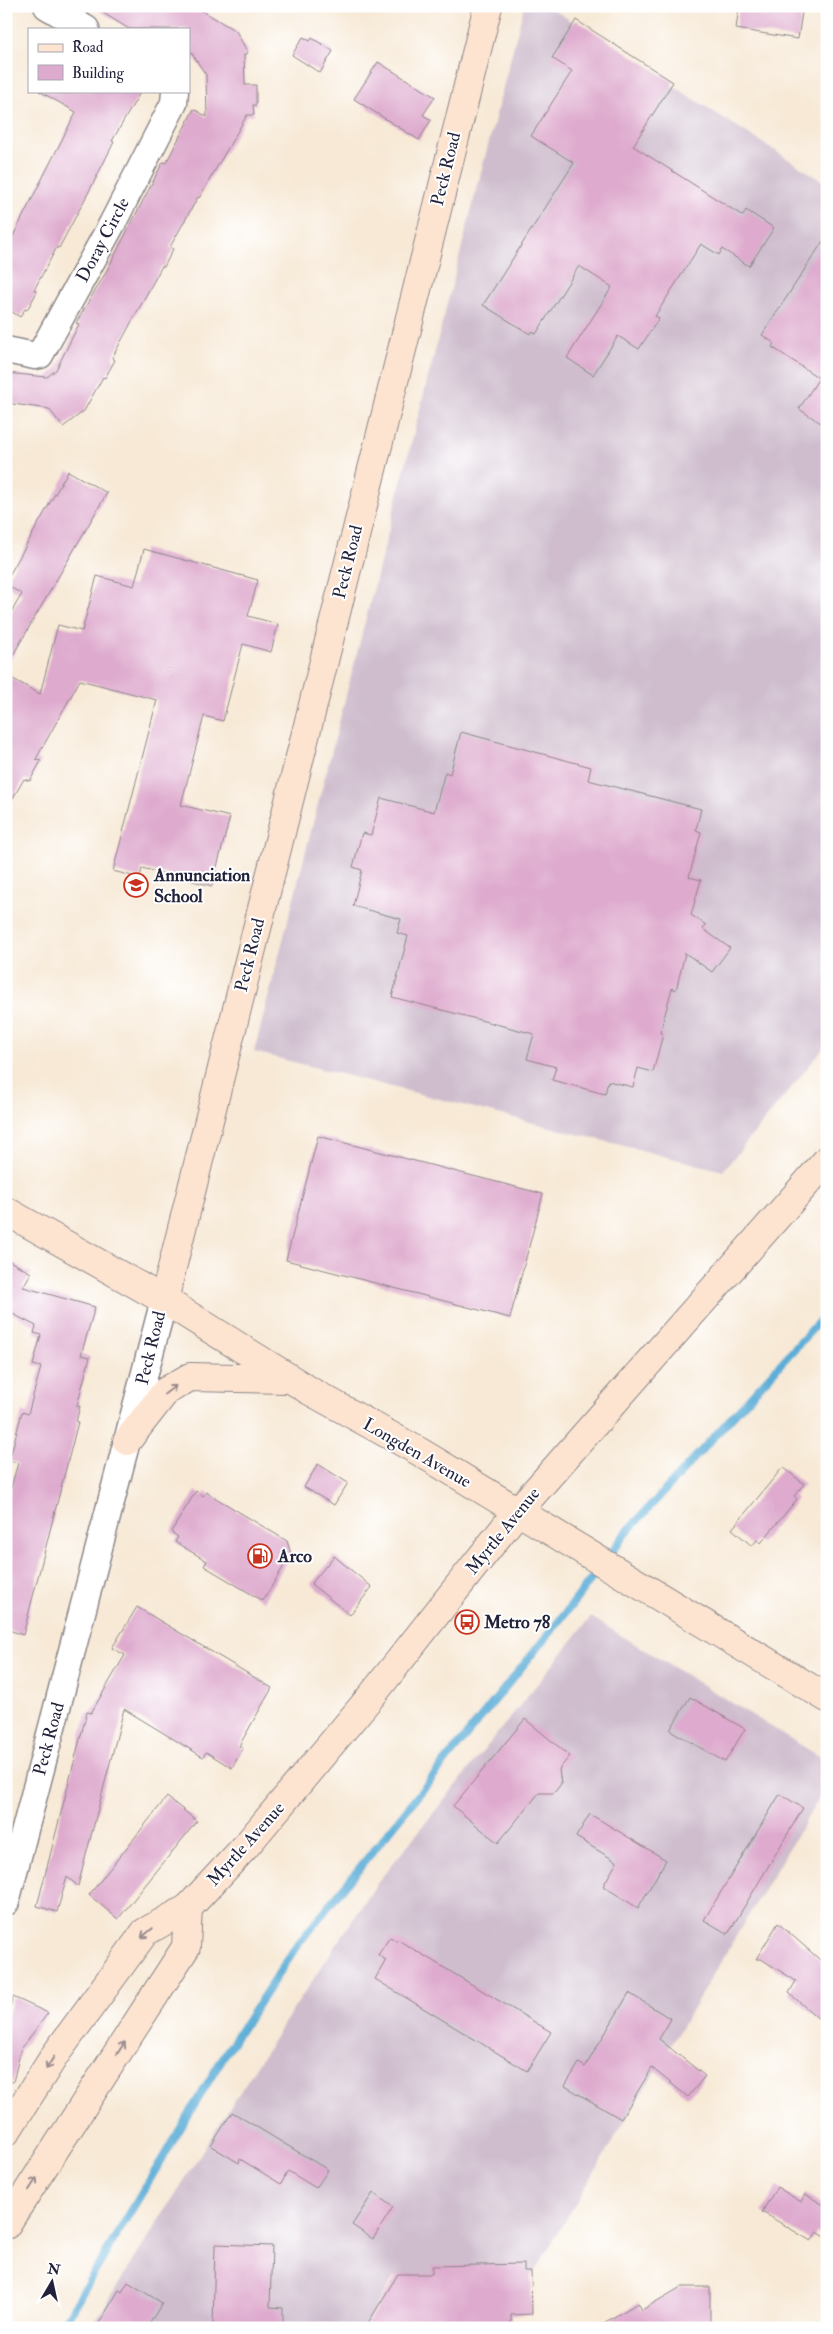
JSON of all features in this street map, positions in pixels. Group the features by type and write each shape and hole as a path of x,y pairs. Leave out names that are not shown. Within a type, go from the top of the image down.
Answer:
{"street":[{"path":"47,6 84,28"},
{"name":"Peck Road","path":"6,1902 164,1300 488,6"},
{"name":"Doray Circle","path":"6,350 35,356 40,355 134,181 174,103 175,92"},
{"name":"Myrtle Avenue","path":"6,2132 54,2056 145,1932 188,1908 258,1832 368,1701 517,1512 824,1163"},
{"name":"Longden Avenue","path":"6,1211 164,1300 290,1379 420,1452 572,1546 627,1577 827,1698"},
{"path":"127,1441 166,1391 190,1378 290,1379"},
{"path":"6,2225 186,1947 188,1908"}],"shaded area":[{"path":"524,6 548,6 827,184 827,1044 723,1171 254,1052"},
{"path":"591,1617 827,1761 827,1785 533,2274 394,2277 364,2328 91,2328 269,2046 378,1882"}],"building":[{"path":"92,6 194,6 236,31 248,53 244,55 245,85 256,85 256,105 253,105 254,115 247,115 170,247 173,249 112,358 115,360 105,378 103,377 84,411 63,427 49,409 6,403 6,373 47,377 56,370 79,324 76,323 105,274 163,162 166,163 194,109 207,117 206,75 190,51 190,28 127,28"},
{"path":"739,6 803,6 798,39 736,29"},
{"path":"576,20 673,82 633,146 743,216 746,210 774,228 749,266 722,249 719,255 701,244 655,316 659,318 639,349 618,336 593,375 567,358 612,287 579,266 536,334 532,331 530,334 483,305 574,163 531,136 572,71 552,58"},
{"path":"303,37 310,41 312,38 333,51 320,73 292,55"},
{"path":"378,62 435,97 423,115 431,120 419,140 354,99"},
{"path":"41,92 140,92 112,141 114,142 59,248 57,247 34,290 37,292 27,310 25,309 20,317 6,308 6,235 12,238 76,112"},
{"path":"827,235 827,427 799,409 819,378 772,347 774,343 762,335"},
{"path":"68,471 107,493 6,667 6,621 22,594 6,585 6,581"},
{"path":"144,549 258,580 248,616 278,624 271,652 243,644 223,721 204,716 181,805 230,817 212,886 142,868 140,878 113,871 157,700 80,680 36,759 41,761 30,781 24,779 6,810 6,675 40,694 58,625 82,631 97,576 134,586"},
{"path":"461,732 591,767 588,780 701,809 696,830 701,832 689,877 701,880 691,915 706,925 703,929 730,948 712,972 685,953 676,990 672,988 660,1033 663,1034 653,1072 638,1068 633,1087 608,1081 605,1094 552,1080 556,1067 527,1059 534,1034 392,997 408,936 397,933 401,919 353,906 362,870 353,867 362,833 371,835 381,798 434,812 445,772 450,774"},
{"path":"318,1136 543,1194 510,1318 286,1260"},
{"path":"6,1259 31,1273 23,1287 95,1307 81,1355 90,1357 77,1406 80,1406 76,1422 78,1422 23,1635 6,1629 6,1505 18,1463 9,1461 22,1412 28,1414 41,1367 33,1365 41,1335 34,1333 36,1326 9,1312 6,1317"},
{"path":"318,1464 348,1483 334,1505 304,1487"},
{"path":"783,1467 804,1484 794,1496 797,1499 761,1543 757,1540 752,1546 732,1529"},
{"path":"196,1491 203,1496 206,1492 287,1541 291,1554 263,1601 204,1566 207,1561 175,1542 178,1537 171,1532"},
{"path":"334,1556 372,1587 350,1615 311,1584"},
{"path":"137,1607 272,1688 239,1746 243,1748 232,1768 206,1752 203,1757 124,1709 78,1886 67,1877 57,1912 37,1906 87,1712 91,1713 125,1655 112,1648"},
{"path":"690,1697 745,1729 725,1762 670,1730"},
{"path":"525,1719 570,1756 559,1769 561,1784 554,1793 539,1793 498,1843 453,1806"},
{"path":"780,1794 803,1808 728,1934 704,1920"},
{"path":"167,1797 197,1821 118,1919 89,1895"},
{"path":"590,1814 666,1860 638,1908 603,1886 617,1862 576,1837"},
{"path":"778,1923 827,1966 827,2026 789,1993 796,1981 761,1959 756,1959"},
{"path":"390,1937 551,2032 527,2071 375,1979 386,1960 378,1955"},
{"path":"629,1993 671,2019 659,2039 705,2076 688,2097 652,2068 621,2119 565,2086 579,2063 585,2067"},
{"path":"13,1997 48,2013 21,2049 13,2082 6,2081 6,2023"},
{"path":"232,2112 328,2170 316,2188 288,2171 281,2184 240,2159 239,2163 211,2146"},
{"path":"777,2187 801,2202 805,2194 827,2207 827,2238 817,2232 811,2241 762,2212"},
{"path":"373,2193 393,2207 373,2239 352,2225"},
{"path":"215,2244 272,2246 270,2307 283,2308 283,2328 213,2328"},
{"path":"524,2264 524,2271 531,2271 532,2314 511,2315 511,2328 365,2328 398,2274 432,2274 432,2266"},
{"path":"128,2282 162,2303 147,2328 96,2328 119,2290 122,2292"},
{"path":"681,2287 710,2287 710,2328 595,2328 638,2303 642,2310"}],"waterway":[{"path":"61,2328 225,2054 298,1944 571,1606 625,1534 827,1313"}],"place":[{"name":"Annunciation School","path":"136,885"},
{"name":"Arco","path":"260,1556"},
{"name":"Metro 78","path":"467,1622"}]}
